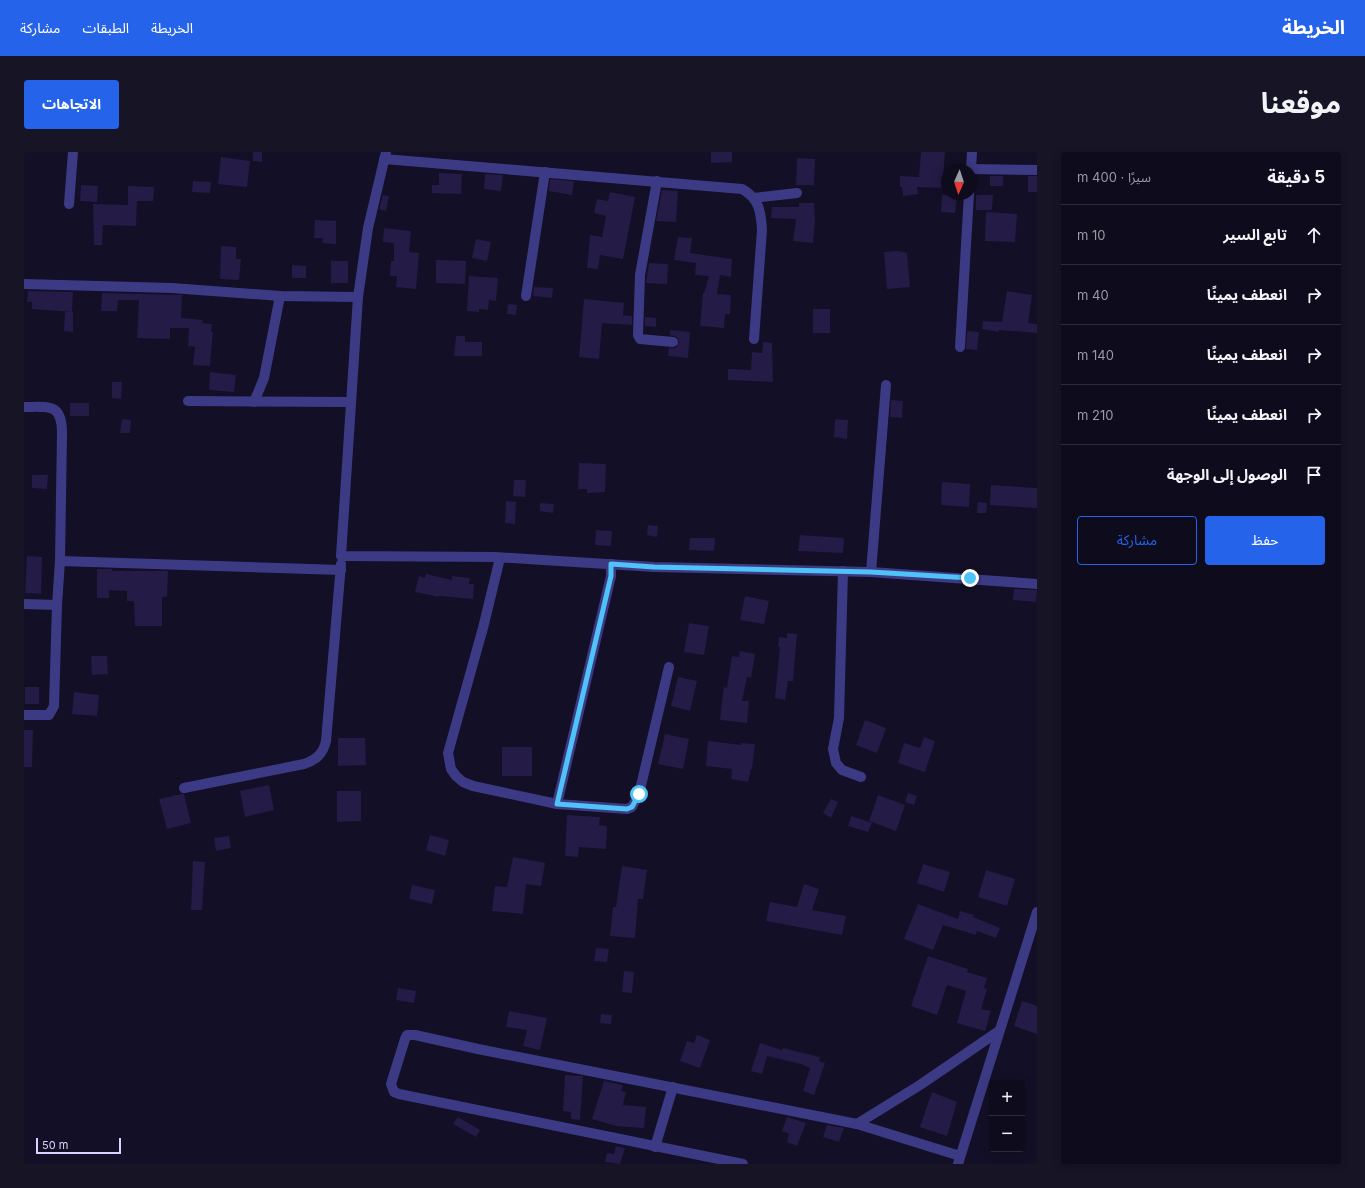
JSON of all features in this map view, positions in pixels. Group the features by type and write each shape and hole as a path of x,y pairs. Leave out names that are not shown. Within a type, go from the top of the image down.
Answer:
{"street":[{"path":"69,204 73,152"},
{"path":"971,164 972,152"},
{"path":"184,788 313,761 322,752 326,740 340,570 358,297 368,228 385,155 545,172 736,188 748,192 754,198 761,214 762,230 754,339"},
{"path":"977,169 1037,170"},
{"path":"526,296 545,172"},
{"path":"657,181 640,275 638,335 640,339 673,342"},
{"path":"754,198 797,193"},
{"path":"960,347 969,200"},
{"path":"24,284 172,288 280,296 358,297"},
{"path":"254,402 264,378 280,296"},
{"path":"871,572 886,385"},
{"path":"188,401 351,402"},
{"path":"24,407 50,407 58,411 60,415 62,433 60,561 54,706 49,715 24,715"},
{"path":"341,556 500,558 611,564 871,572 1037,584"},
{"path":"500,558 483,628 449,743 448,760 456,776 463,782 473,786 557,804 627,809 632,807 639,794 669,667"},
{"path":"60,561 340,570"},
{"path":"557,804 611,576 611,564"},
{"path":"844,571 839,718 833,749 836,763 842,770 861,777"},
{"path":"24,604 57,605"},
{"path":"743,1164 400,1094 391,1088 392,1078 405,1039 408,1035 415,1035 478,1049 857,1124 959,1160 1037,912"},
{"path":"857,1124 920,1085 999,1031"},
{"path":"655,1147 673,1087"}],"building":[{"path":"253,152 262,152 262,162 253,161"},
{"path":"711,152 732,152 732,162 711,163"},
{"path":"921,152 945,152 944,164 941,164 941,188 917,187 918,194 903,196 902,187 900,187 900,176 919,177"},
{"path":"221,157 250,161 247,187 218,184"},
{"path":"797,158 815,159 814,185 796,185"},
{"path":"439,173 462,174 461,194 432,193 432,185 439,185"},
{"path":"485,174 503,175 501,191 484,189"},
{"path":"990,176 1003,176 1003,186 990,186"},
{"path":"1028,176 1037,176 1037,192 1028,192"},
{"path":"550,179 574,181 572,195 549,191"},
{"path":"193,181 211,182 210,193 192,192"},
{"path":"81,185 98,186 97,202 80,201"},
{"path":"128,186 154,187 153,201 137,201 136,226 103,225 102,245 94,245 93,204 128,205"},
{"path":"662,190 678,191 676,222 656,221"},
{"path":"610,192 635,197 623,259 600,255 598,269 587,268 590,235 602,237 606,216 594,213 597,199 608,201"},
{"path":"383,195 389,196 386,211 379,209"},
{"path":"977,195 993,195 992,210 976,210"},
{"path":"942,200 957,200 955,213 941,212"},
{"path":"799,203 814,203 815,221 813,243 793,241 796,219 771,218 772,207 799,207"},
{"path":"986,212 1017,214 1015,242 985,241"},
{"path":"315,220 336,221 336,244 322,243 323,238 314,238"},
{"path":"384,228 411,231 409,252 419,253 416,289 396,287 397,276 390,276 391,261 394,261 394,245 393,243 383,242"},
{"path":"678,237 692,238 690,253 732,259 731,277 720,275 717,294 731,295 730,314 725,314 724,328 700,326 703,293 709,276 695,275 696,263 674,260"},
{"path":"476,239 491,242 487,261 472,258"},
{"path":"221,246 236,247 236,259 241,259 239,280 220,279"},
{"path":"898,251 907,253 910,287 887,289 884,252"},
{"path":"436,260 466,261 465,284 436,283"},
{"path":"331,261 348,261 348,283 331,283"},
{"path":"649,263 668,264 667,284 646,283"},
{"path":"292,265 306,266 306,278 292,278"},
{"path":"469,276 498,278 496,301 489,300 488,310 479,309 479,312 467,311"},
{"path":"534,287 553,288 552,298 533,296"},
{"path":"28,291 73,292 72,312 32,309 32,302 27,302"},
{"path":"1007,291 1032,295 1028,323 1037,324 1037,333 999,330 999,332 982,329 983,321 1002,322"},
{"path":"102,293 182,295 181,318 203,320 202,323 212,324 211,332 213,332 210,366 193,365 195,347 188,346 189,328 170,328 170,339 137,338 139,300 118,300 117,311 101,311"},
{"path":"584,299 624,303 623,315 632,316 632,325 602,323 599,359 579,357"},
{"path":"508,304 517,305 516,315 507,314"},
{"path":"813,309 830,309 830,333 813,333"},
{"path":"65,312 73,312 73,332 64,331"},
{"path":"645,317 656,318 656,327 645,326"},
{"path":"670,330 690,332 688,358 668,356 669,348 676,348 679,342 677,337 670,335"},
{"path":"967,331 979,332 977,350 966,349"},
{"path":"456,336 465,336 465,342 482,342 482,356 454,356"},
{"path":"763,342 772,343 773,382 728,380 728,369 751,370 752,352 762,353"},
{"path":"210,372 236,375 234,392 209,390"},
{"path":"112,382 122,382 121,399 112,398"},
{"path":"891,400 903,401 902,418 890,417"},
{"path":"70,403 89,403 89,416 70,416"},
{"path":"122,419 131,420 130,433 120,433"},
{"path":"835,419 848,420 847,439 834,437"},
{"path":"579,463 606,464 605,492 587,493 587,489 578,489"},
{"path":"32,475 48,475 47,489 32,488"},
{"path":"514,480 526,480 525,497 513,496"},
{"path":"942,482 970,484 969,507 941,505"},
{"path":"991,485 1037,488 1037,508 990,505"},
{"path":"506,501 516,502 515,524 505,523"},
{"path":"978,502 987,503 986,513 977,513"},
{"path":"540,503 554,504 553,513 540,511"},
{"path":"648,525 658,526 657,537 647,535"},
{"path":"596,530 612,531 611,546 595,545"},
{"path":"800,535 844,538 843,553 798,551"},
{"path":"690,538 715,538 714,551 689,550"},
{"path":"27,556 42,557 41,594 25,593"},
{"path":"97,569 112,569 112,571 168,571 167,597 162,597 162,626 135,626 134,601 127,601 127,591 109,590 109,598 97,598"},
{"path":"426,574 452,580 452,576 470,578 469,584 474,584 473,599 439,597 415,592 419,576 425,578"},
{"path":"1014,589 1037,590 1036,602 1013,600"},
{"path":"745,596 769,601 764,624 740,620"},
{"path":"689,623 709,626 704,655 684,652"},
{"path":"787,633 797,634 793,681 788,681 785,700 775,698 780,647 778,647 779,637 787,638"},
{"path":"740,651 755,654 751,678 747,677 742,701 749,701 747,723 720,720 724,687 727,688 732,656 739,657"},
{"path":"91,656 107,656 108,674 92,675"},
{"path":"678,677 697,681 690,711 671,706"},
{"path":"25,687 39,687 39,704 25,704"},
{"path":"74,692 99,695 97,716 72,714"},
{"path":"865,720 886,728 877,753 856,745"},
{"path":"24,730 33,730 32,767 24,767"},
{"path":"665,734 689,739 683,769 658,764"},
{"path":"924,737 935,741 925,772 898,763 904,743 920,748"},
{"path":"338,738 365,738 366,765 338,766"},
{"path":"708,741 741,745 741,743 755,744 752,769 748,782 731,779 732,769 706,766"},
{"path":"502,747 532,747 532,776 502,776"},
{"path":"269,785 274,810 245,817 240,791"},
{"path":"337,791 361,791 361,821 337,822"},
{"path":"908,793 917,796 914,805 905,802"},
{"path":"184,794 191,823 167,829 159,799"},
{"path":"878,795 905,805 896,831 869,821"},
{"path":"831,799 838,802 831,818 823,813"},
{"path":"567,815 600,817 599,825 607,826 606,849 579,847 578,857 565,856"},
{"path":"851,816 872,823 868,832 848,826"},
{"path":"430,835 449,840 445,856 426,850"},
{"path":"229,836 231,848 216,851 214,838"},
{"path":"513,857 545,863 541,886 526,884 523,914 492,911 495,886 507,887"},
{"path":"193,861 205,862 202,910 191,910"},
{"path":"923,864 950,872 944,892 917,883"},
{"path":"622,866 647,870 643,899 638,899 635,938 610,936 613,907 616,907"},
{"path":"986,870 1015,879 1007,906 978,897"},
{"path":"804,884 819,889 812,910 846,916 842,935 766,921 770,902 797,907"},
{"path":"412,885 435,890 432,904 409,899"},
{"path":"918,904 958,919 960,911 974,915 973,917 1000,928 996,938 977,931 976,935 943,925 933,950 904,939"},
{"path":"596,948 609,949 607,962 594,961"},
{"path":"928,956 968,969 967,972 987,978 984,988 987,989 981,1009 991,1011 985,1031 957,1023 966,991 947,985 937,1015 911,1006"},
{"path":"624,971 634,972 632,993 622,992"},
{"path":"398,988 416,991 414,1003 396,1000"},
{"path":"1022,1001 1037,1006 1037,1034 1014,1026"},
{"path":"509,1011 547,1018 540,1050 523,1046 527,1030 506,1027"},
{"path":"601,1014 612,1015 611,1024 600,1023"},
{"path":"697,1035 710,1040 700,1068 680,1061 687,1041 694,1043"},
{"path":"760,1043 782,1050 783,1048 820,1057 819,1061 825,1063 814,1095 803,1091 810,1068 801,1064 767,1056 762,1074 751,1071"},
{"path":"565,1075 583,1076 580,1120 571,1119 571,1112 563,1111"},
{"path":"604,1081 623,1085 621,1091 626,1092 623,1105 646,1107 644,1128 616,1126 592,1119"},
{"path":"932,1092 957,1102 947,1136 920,1127"},
{"path":"458,1117 480,1130 476,1137 453,1124"},
{"path":"787,1117 806,1123 797,1146 787,1142 789,1134 782,1131"},
{"path":"827,1125 844,1128 839,1142 823,1137"},
{"path":"616,1146 625,1148 620,1164 605,1162 607,1153 614,1154"}],"route":[{"path":"639,794 632,807 627,809 557,804 611,576 611,564 654,567 871,572 970,578"}]}
